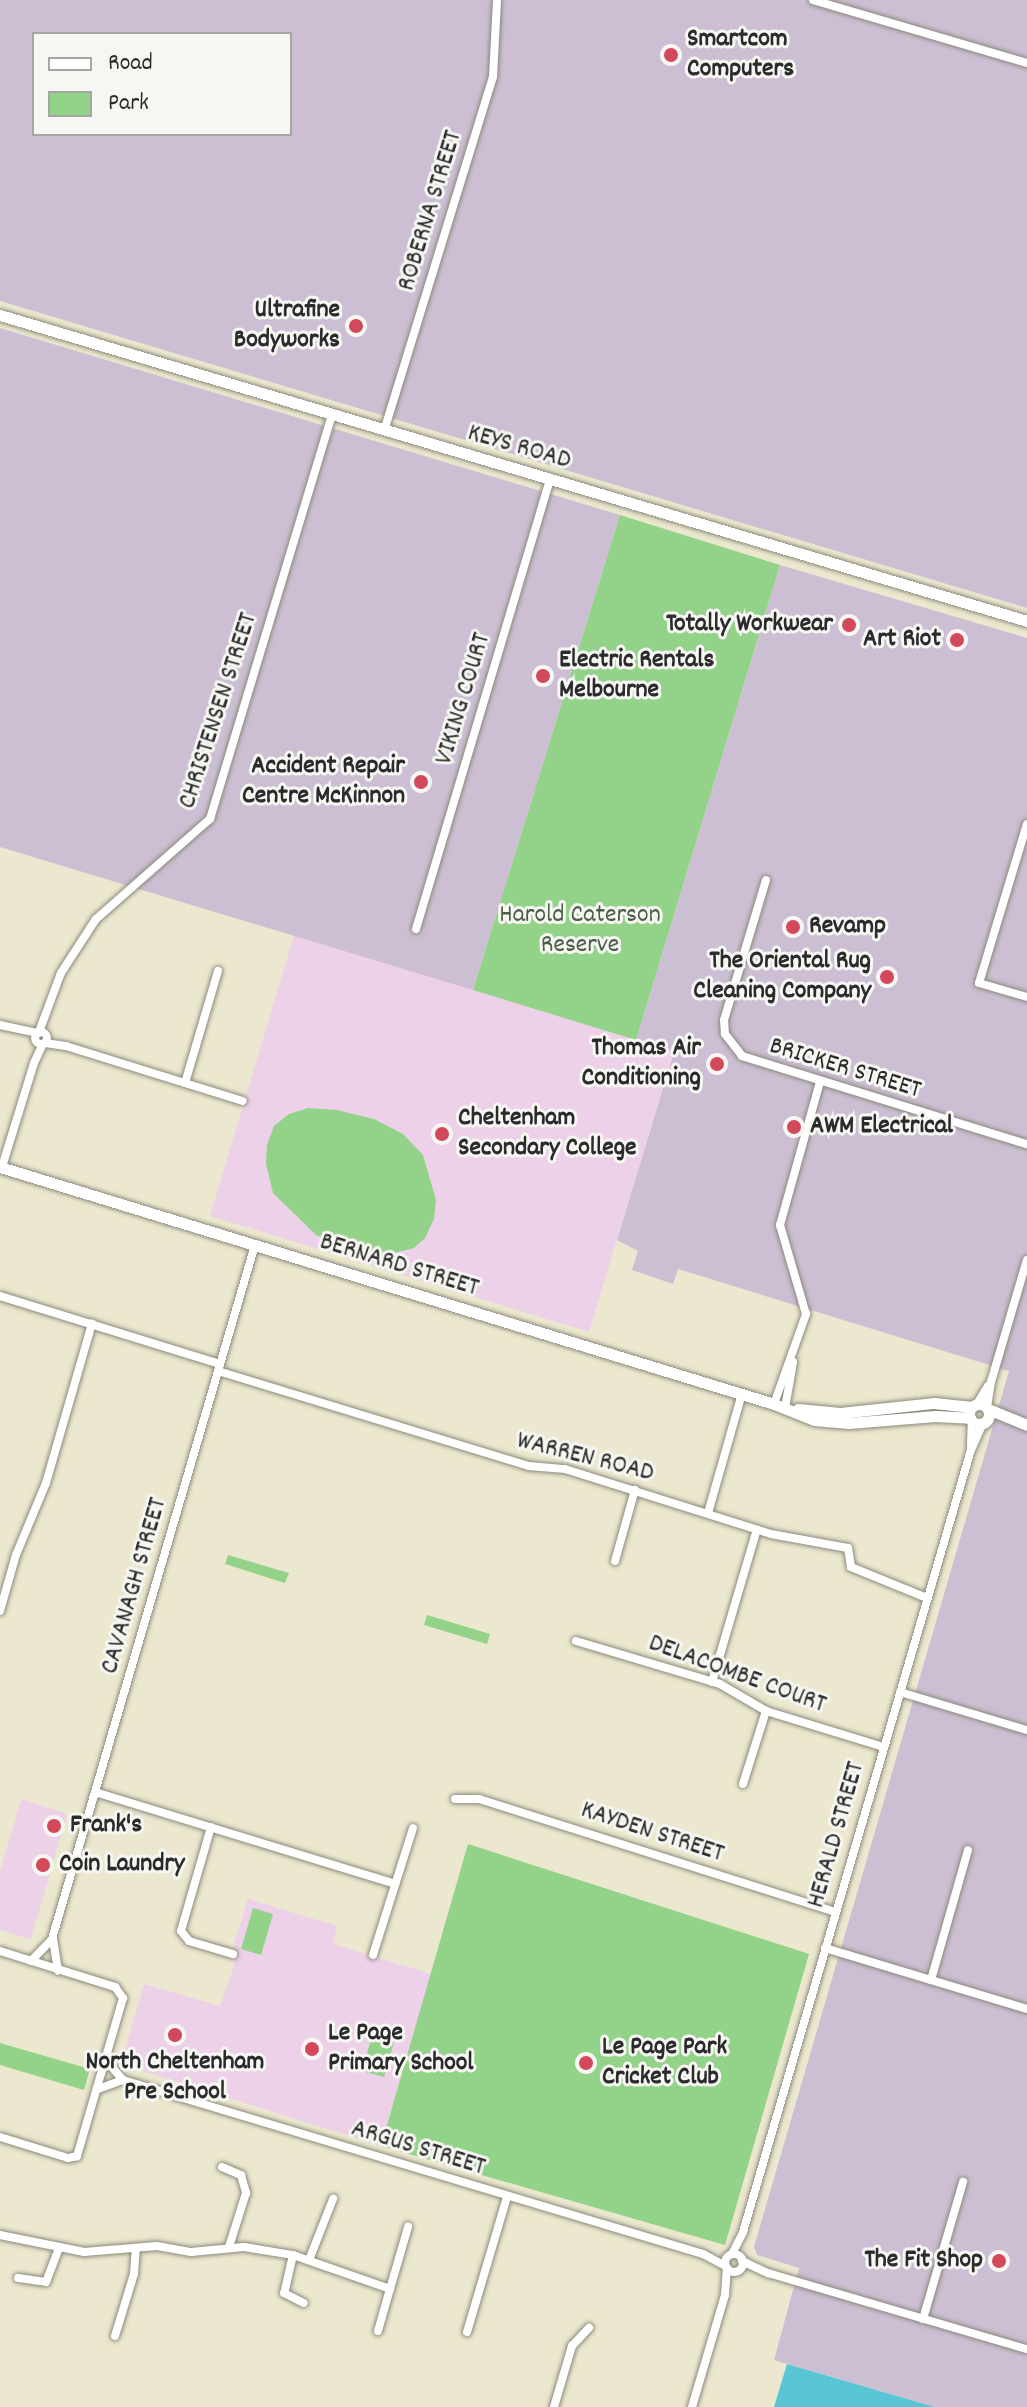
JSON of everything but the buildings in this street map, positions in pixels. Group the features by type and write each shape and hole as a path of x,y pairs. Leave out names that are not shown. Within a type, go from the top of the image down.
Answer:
{"street":[{"name":"ROBERNA STREET","path":"384,431 493,77 497,0"},
{"path":"813,0 1027,63"},
{"name":"KEYS ROAD","path":"0,315 1027,621"},
{"name":"CHRISTENSEN STREET","path":"1,1167 61,973 96,919 210,819 332,415"},
{"name":"VIKING COURT","path":"416,929 550,480"},
{"path":"1027,824 979,983 1027,997"},
{"name":"BRICKER STREET","path":"766,880 725,1015 724,1030 747,1060 1027,1144"},
{"path":"185,1083 218,971"},
{"path":"0,1025 243,1101"},
{"path":"780,1406 805,1307 780,1225 820,1082"},
{"name":"BERNARD STREET","path":"1,1167 780,1406 840,1413 914,1404 1025,1424"},
{"name":"CAVANAGH STREET","path":"58,1971 52,1939 255,1245"},
{"name":"HERALD STREET","path":"692,2407 1027,1260"},
{"name":"WARREN ROAD","path":"0,1296 529,1466 565,1469 757,1529 848,1548 851,1567 927,1598"},
{"path":"0,1611 16,1555 46,1483 92,1324"},
{"path":"708,1513 742,1394"},
{"path":"615,1561 635,1490"},
{"path":"712,1682 757,1529"},
{"name":"DELACOMBE COURT","path":"576,1641 712,1682 766,1711 884,1747"},
{"path":"900,1692 1027,1730"},
{"path":"743,1784 766,1711"},
{"path":"95,1792 395,1884"},
{"name":"KAYDEN STREET","path":"455,1799 479,1799 835,1912"},
{"path":"211,1827 181,1931 189,1941 233,1954"},
{"path":"373,1955 413,1828"},
{"path":"931,1980 968,1850"},
{"name":"CAVANAGH STREET","path":"31,1961 52,1939"},
{"path":"825,1948 1027,2009"},
{"path":"0,1951 115,1987 122,1995 106,2060 75,2157 59,2156 2,2140"},
{"path":"97,2089 123,2080 106,2060"},
{"name":"ARGUS STREET","path":"123,2080 507,2197 1027,2349"},
{"path":"222,2167 241,2175 246,2193 229,2247"},
{"path":"923,2319 963,2182"},
{"path":"467,2332 507,2197"},
{"path":"309,2260 333,2199"},
{"path":"378,2331 408,2227"},
{"path":"0,2235 84,2252 157,2246 191,2252 229,2247 293,2255 390,2289"},
{"path":"18,2278 46,2282 59,2248"},
{"path":"115,2336 134,2274 136,2248"},
{"path":"293,2255 284,2293 304,2303"},
{"path":"554,2407 572,2346 589,2328"}],"shaded area":[{"path":"0,0 1027,0 1027,608 0,301"},
{"path":"0,328 620,515 473,990 0,847"},
{"path":"780,565 1027,638 1027,2407 935,2407 774,2360 799,2268 757,2255 754,2247 1009,1371 678,1269 673,1284 632,1270 638,1251 617,1240 674,1052 636,1040"},
{"name":"Cheltenham Secondary College","path":"294,935 674,1051 589,1332 210,1216"},
{"path":"21,1799 67,1814 31,1939 0,1930 0,1872"},
{"name":"Le Page Primary School","path":"248,1899 337,1926 333,1944 431,1974 381,2146 127,2066 122,2060 144,1984 220,2006 234,1966 235,1941"}],"green space":[{"name":"Harold Caterson Reserve","path":"620,515 780,565 636,1040 473,990"},
{"path":"308,1108 337,1110 374,1119 403,1134 423,1155 436,1200 434,1219 425,1238 414,1248 382,1256 349,1249 316,1235 273,1193 266,1164 267,1145 274,1126 289,1114"},
{"path":"228,1555 289,1573 285,1583 225,1564"},
{"path":"427,1615 490,1634 487,1644 424,1625"},
{"path":"468,1844 809,1954 725,2245 381,2146"},
{"path":"253,1908 273,1914 261,1955 241,1949"},
{"path":"374,2029 396,2035 384,2077 362,2071"},
{"path":"0,2043 90,2069 84,2090 0,2065"}],"water":[{"path":"787,2364 935,2407 774,2407"}],"place":[{"name":"Smartcom Computers","path":"671,55"},
{"name":"Ultrafine Bodyworks","path":"356,326"},
{"name":"Totally Workwear","path":"849,625"},
{"name":"Art Riot","path":"957,640"},
{"name":"Electric Rentals Melbourne","path":"543,676"},
{"name":"Accident Repair Centre McKinnon","path":"421,782"},
{"name":"Revamp","path":"793,927"},
{"name":"The Oriental Rug Cleaning Company","path":"887,977"},
{"name":"Thomas Air Conditioning","path":"717,1064"},
{"name":"AWM Electrical","path":"794,1127"},
{"name":"Cheltenham Secondary College","path":"442,1134"},
{"name":"Frank's","path":"54,1826"},
{"name":"Coin Laundry","path":"43,1865"},
{"name":"North Cheltenham Pre School","path":"175,2035"},
{"name":"Le Page Primary School","path":"312,2049"},
{"name":"Le Page Park Cricket Club","path":"586,2063"},
{"name":"The Fit Shop","path":"999,2261"}]}
